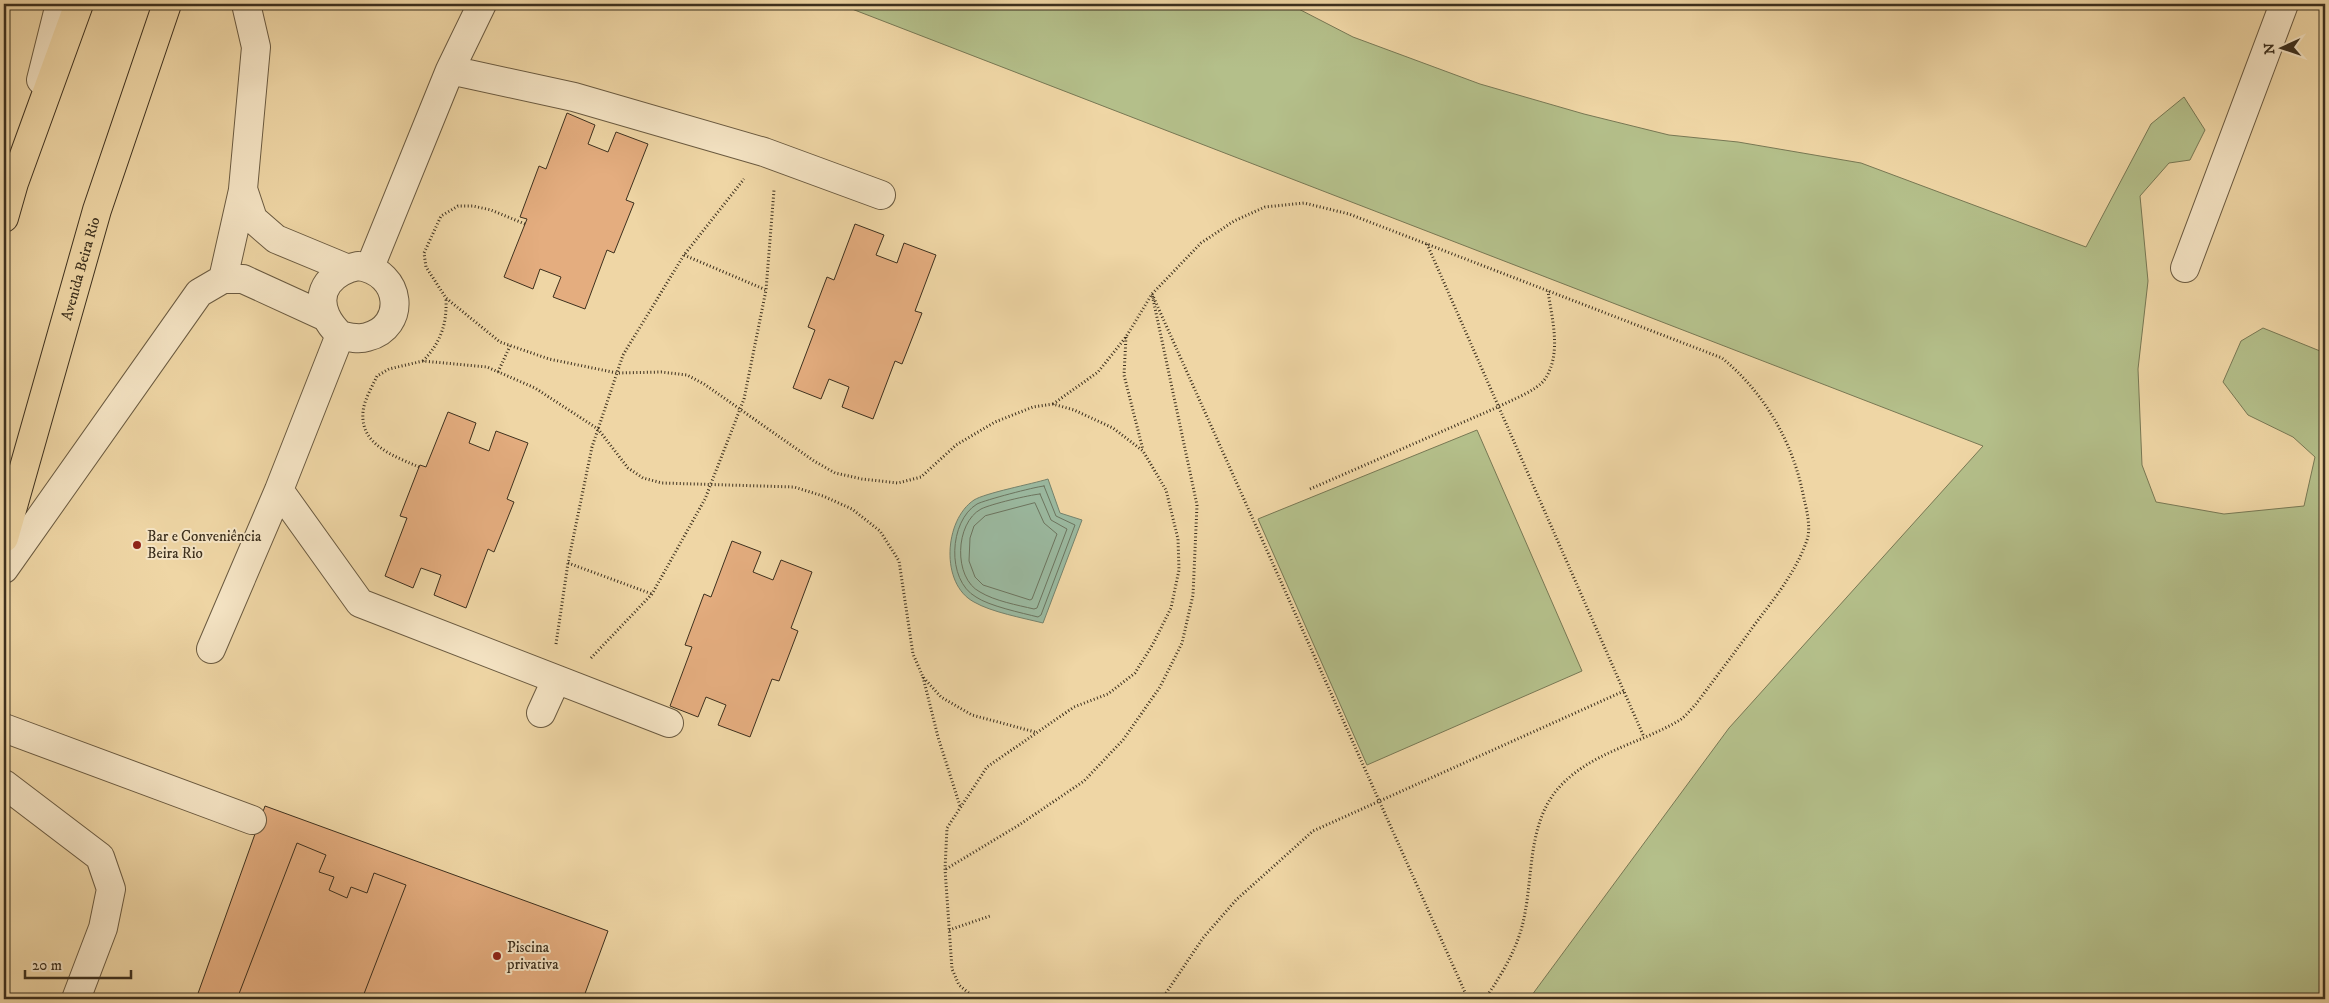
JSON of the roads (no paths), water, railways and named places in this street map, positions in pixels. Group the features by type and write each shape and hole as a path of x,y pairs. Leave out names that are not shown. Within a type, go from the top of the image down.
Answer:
{"main road":[{"path":"4,218 14,183 79,4"},
{"name":"Avenida Beira Rio","path":"4,538 97,210 167,4"}],"street":[{"path":"14,183 60,4"},
{"path":"223,279 243,189 256,47 246,4"},
{"path":"211,648 279,490 333,326 323,306 323,294 328,283 336,274 358,268 482,4"},
{"path":"2185,268 2284,4"},
{"path":"450,70 574,97 771,154 880,195"},
{"path":"4,569 199,294 223,279 243,279 333,326 365,338 376,334 386,326 392,316 395,305 394,292 389,282 381,273 358,268 276,238 253,219 243,189"},
{"path":"279,490 360,603 669,724"},
{"path":"541,713 558,680"},
{"path":"4,728 252,820"},
{"path":"4,784 100,857 111,889 103,928 76,999"}],"water":[{"path":"1048,479 1060,513 1082,520 1043,623 998,612 974,602 963,593 955,581 951,567 950,552 952,536 957,522 964,509 974,500"}],"place":[{"name":"Bar e Conveniência Beira Rio","path":"137,545"},
{"name":"Piscina privativa","path":"497,956"}]}
